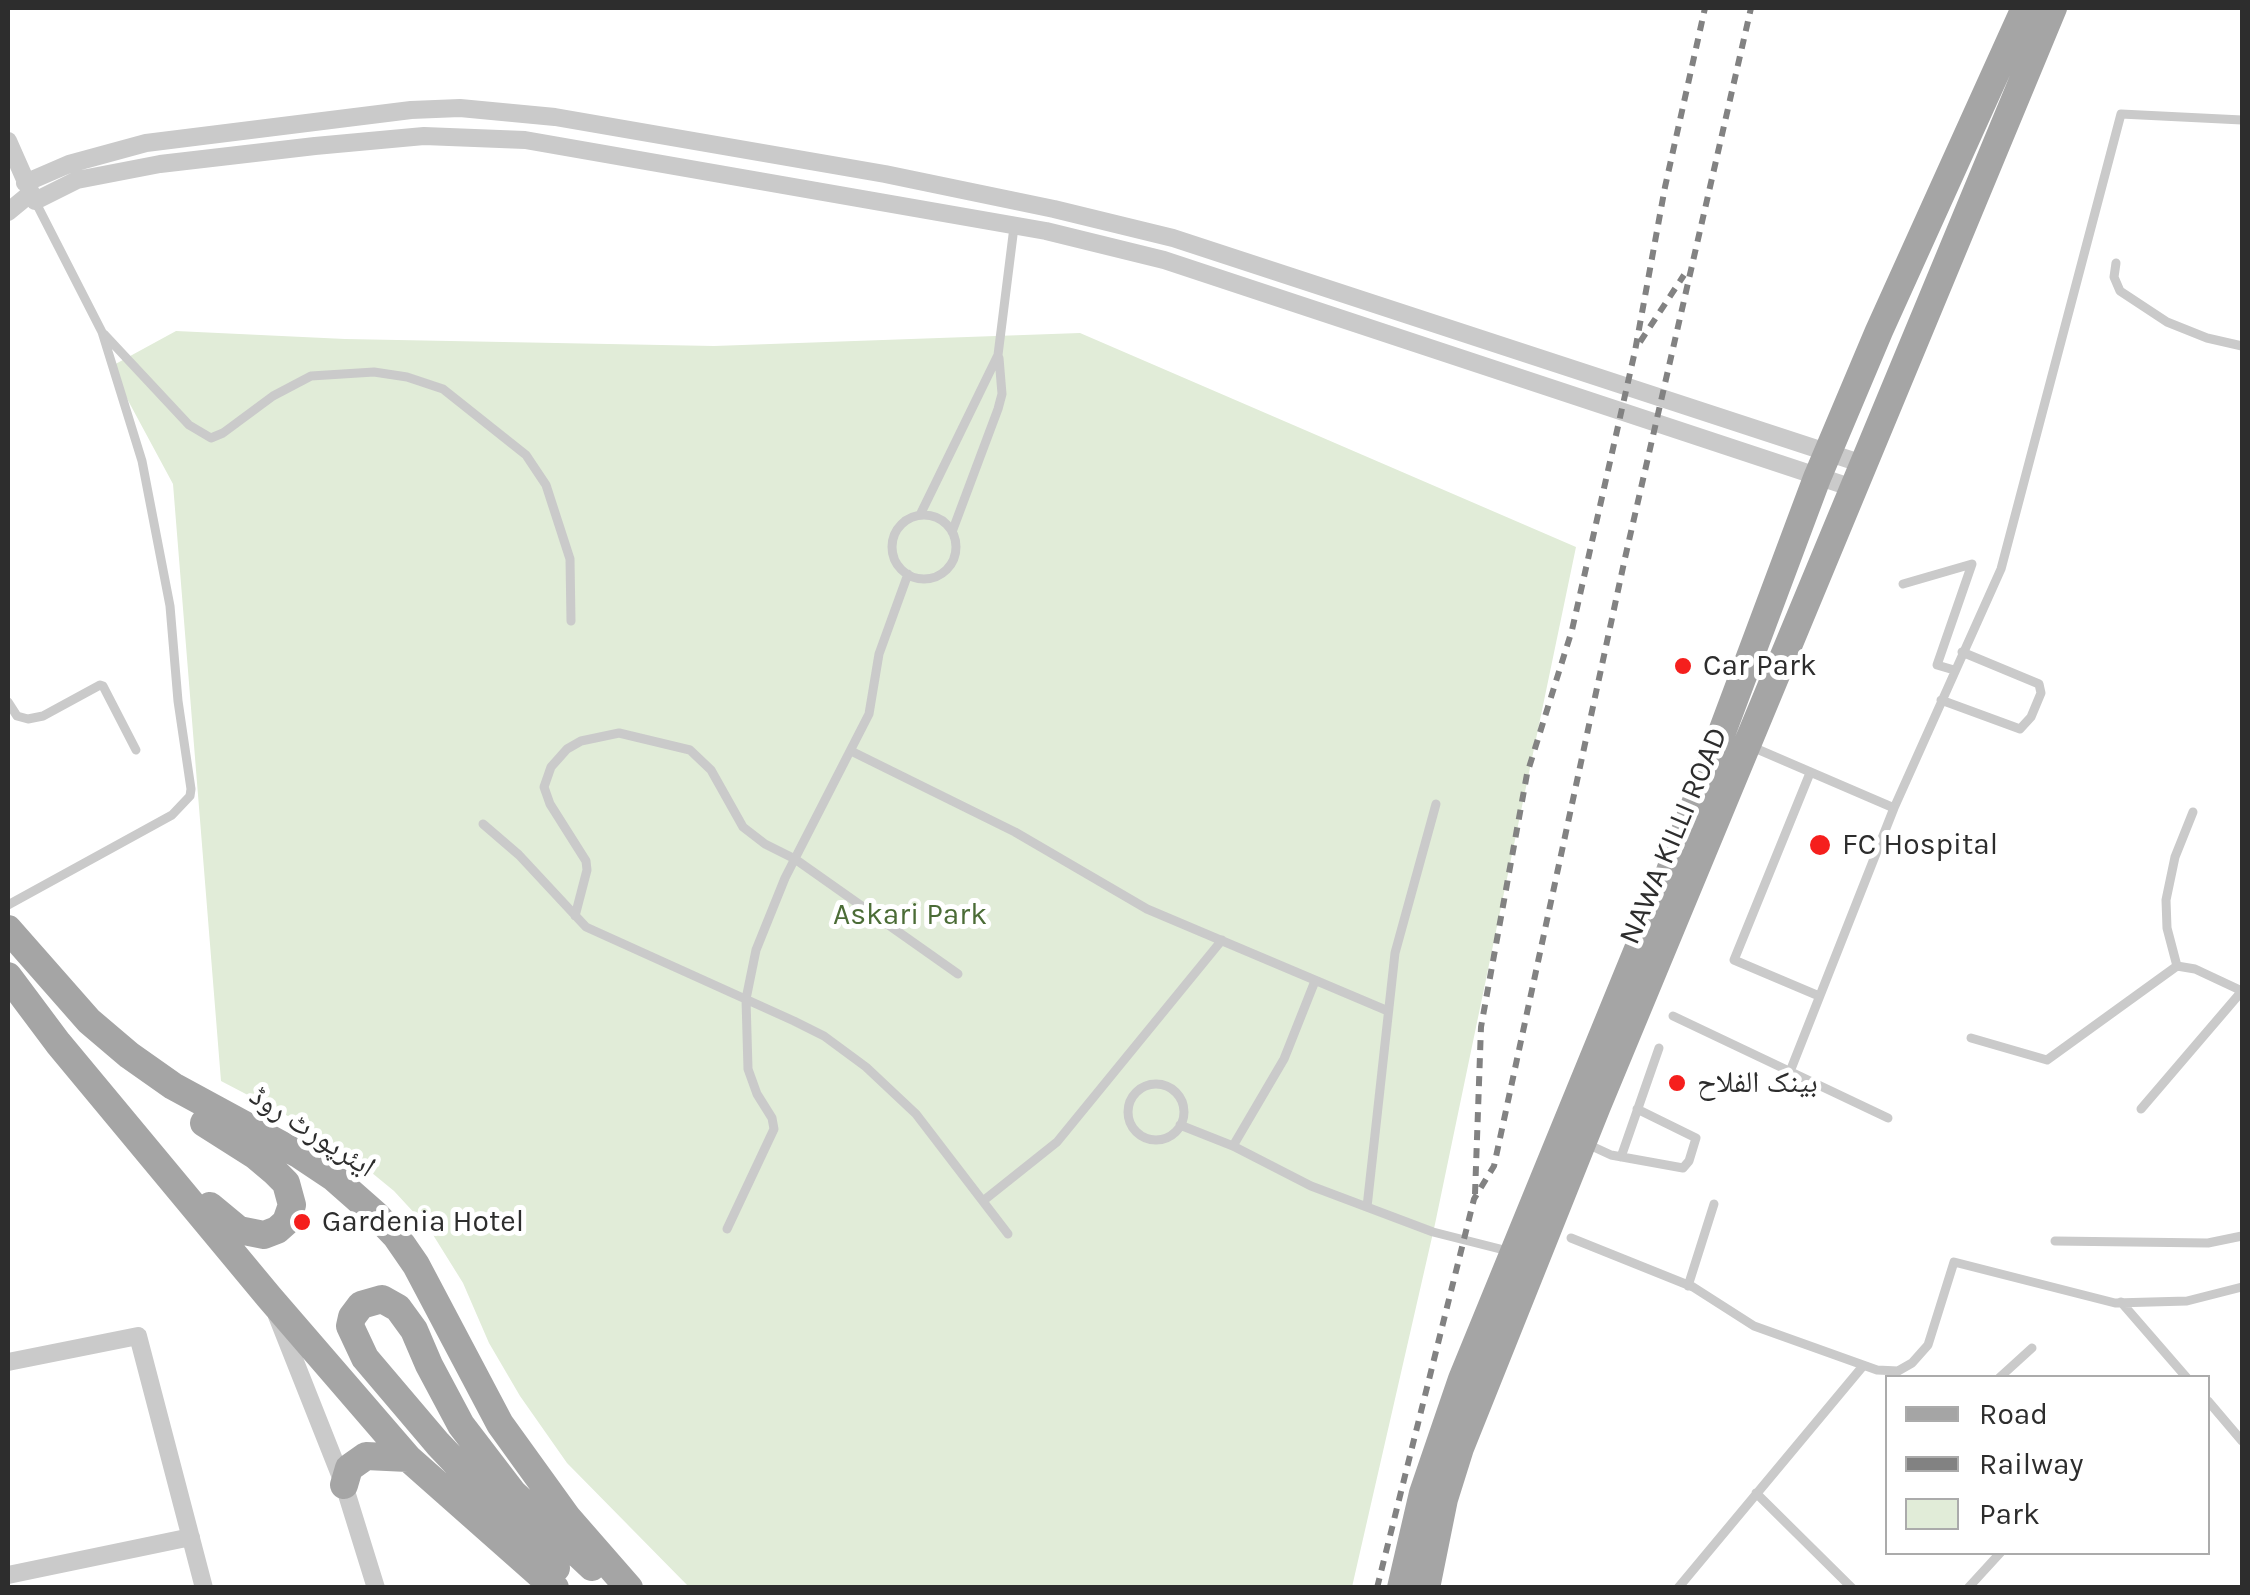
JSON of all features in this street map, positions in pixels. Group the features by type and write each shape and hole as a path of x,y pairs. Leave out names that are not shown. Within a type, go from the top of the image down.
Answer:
{"main road":[{"name":"NAWA KILLI ROAD","path":"1402,1588 1423,1493 1462,1379 1670,871 1822,465 2026,8"},
{"name":"NAWA KILLI ROAD","path":"1426,1588 1444,1499 1460,1448 1582,1142 2053,8"},
{"name":"ایئرپورٹ روڈ","path":"8,929 89,1021 143,1065 334,1177 396,1236 500,1424 626,1588"},
{"path":"8,976 58,1043 408,1458 555,1588"},
{"path":"143,1065 159,1091 275,1172 291,1194 290,1214 277,1230 264,1235 239,1230 178,1177 162,1168"},
{"path":"574,1588 438,1444 365,1358 350,1326 361,1305 382,1300 398,1308 414,1330 461,1425 513,1493 585,1562 626,1588"},
{"path":"344,1485 349,1468 366,1456 408,1458"}],"street":[{"path":"8,212 69,164 146,143 411,110 460,108 555,117 885,174 1173,238 1858,476"},
{"path":"30,192 160,164 424,136 525,140 1014,225 1164,260 1858,476"},
{"path":"8,141 30,192"},
{"path":"269,1297 344,1485 376,1588"},
{"path":"8,1362 138,1336 204,1588"},
{"path":"8,1575 191,1537"}],"lane":[{"path":"1790,1069 1894,808 2001,569 2121,114 2242,120"},
{"path":"8,905 172,815 190,796 191,789 170,606 142,461 102,332 30,192"},
{"path":"952,532 1002,394 998,356 1014,225"},
{"path":"2116,263 2114,277 2120,291 2167,322 2207,338 2242,346"},
{"path":"102,332 188,425 211,438 273,396 311,376 374,372 407,377 443,389 526,455 546,485 570,559 571,620"},
{"path":"920,515 998,356"},
{"path":"920,515 934,516 947,524 957,550 952,564 942,574 928,579 908,574 894,558 892,544 896,530 906,520 920,515"},
{"path":"1903,584 1972,564 1937,665 1954,670"},
{"path":"726,1229 774,1129 748,1068 746,999 762,930 870,714 879,654 908,574"},
{"path":"1940,700 2020,729 2031,718 2040,693 2038,684 1962,652"},
{"path":"8,702 17,716 28,719 103,686 136,750"},
{"path":"575,916 588,870 586,860 558,819 544,787 551,767 566,749 581,740 620,733 690,750 711,770 743,826 958,974"},
{"path":"1747,744 1894,808"},
{"path":"852,751 1015,832 1147,909 1388,1011"},
{"path":"1810,773 1734,960 1820,996"},
{"path":"1367,1207 1388,1011 1406,904 1436,804"},
{"path":"2176,966 2167,928 2166,900 2175,856 2192,812"},
{"path":"483,824 598,935 824,1036 866,1067 916,1114 1008,1234"},
{"path":"984,1202 1057,1142 1222,940"},
{"path":"1971,1038 2048,1060 2176,966 2194,969 2242,991 2141,1110"},
{"path":"1232,1146 1284,1059 1315,981"},
{"path":"1672,1016 1888,1118"},
{"path":"1621,1157 1659,1048"},
{"path":"1148,1086 1173,1090 1182,1098 1185,1108 1180,1125 1169,1135 1156,1139 1134,1131 1129,1118 1130,1102 1148,1086"},
{"path":"1582,1142 1621,1157 1683,1168 1696,1138 1636,1110"},
{"path":"1180,1125 1311,1186 1433,1232 1512,1252"},
{"path":"1688,1286 1714,1204"},
{"path":"2055,1241 2208,1243 2242,1236"},
{"path":"1571,1238 1688,1286 1754,1326 1863,1366 1898,1370 1912,1363 1928,1344 1954,1262 2121,1302 2187,1301 2242,1287"},
{"path":"2121,1302 2184,1375"},
{"path":"2002,1375 2032,1348"},
{"path":"1678,1588 1863,1366"},
{"path":"2210,1403 2242,1441"},
{"path":"1756,1493 1852,1588"},
{"path":"1968,1588 1998,1555"}],"green space":[{"name":"Askari Park","path":"176,331 345,339 714,346 1080,333 1576,547 1435,1224 1352,1587 689,1587 567,1463 520,1396 489,1343 463,1283 430,1230 394,1191 355,1159 307,1126 221,1081 173,484 110,367"}],"railway":[{"path":"1475,1194 1481,1027 1527,774 1572,630 1635,351 1665,187 1705,8"},
{"path":"1377,1588 1474,1199 1494,1166 1625,558 1751,8"},
{"path":"1640,342 1684,275"}],"place":[{"name":"Car Park","path":"1683,666"},
{"name":"FC Hospital","path":"1820,845"},
{"name":"بینک الفلاح","path":"1677,1083"},
{"name":"Gardenia Hotel","path":"302,1222"}]}
